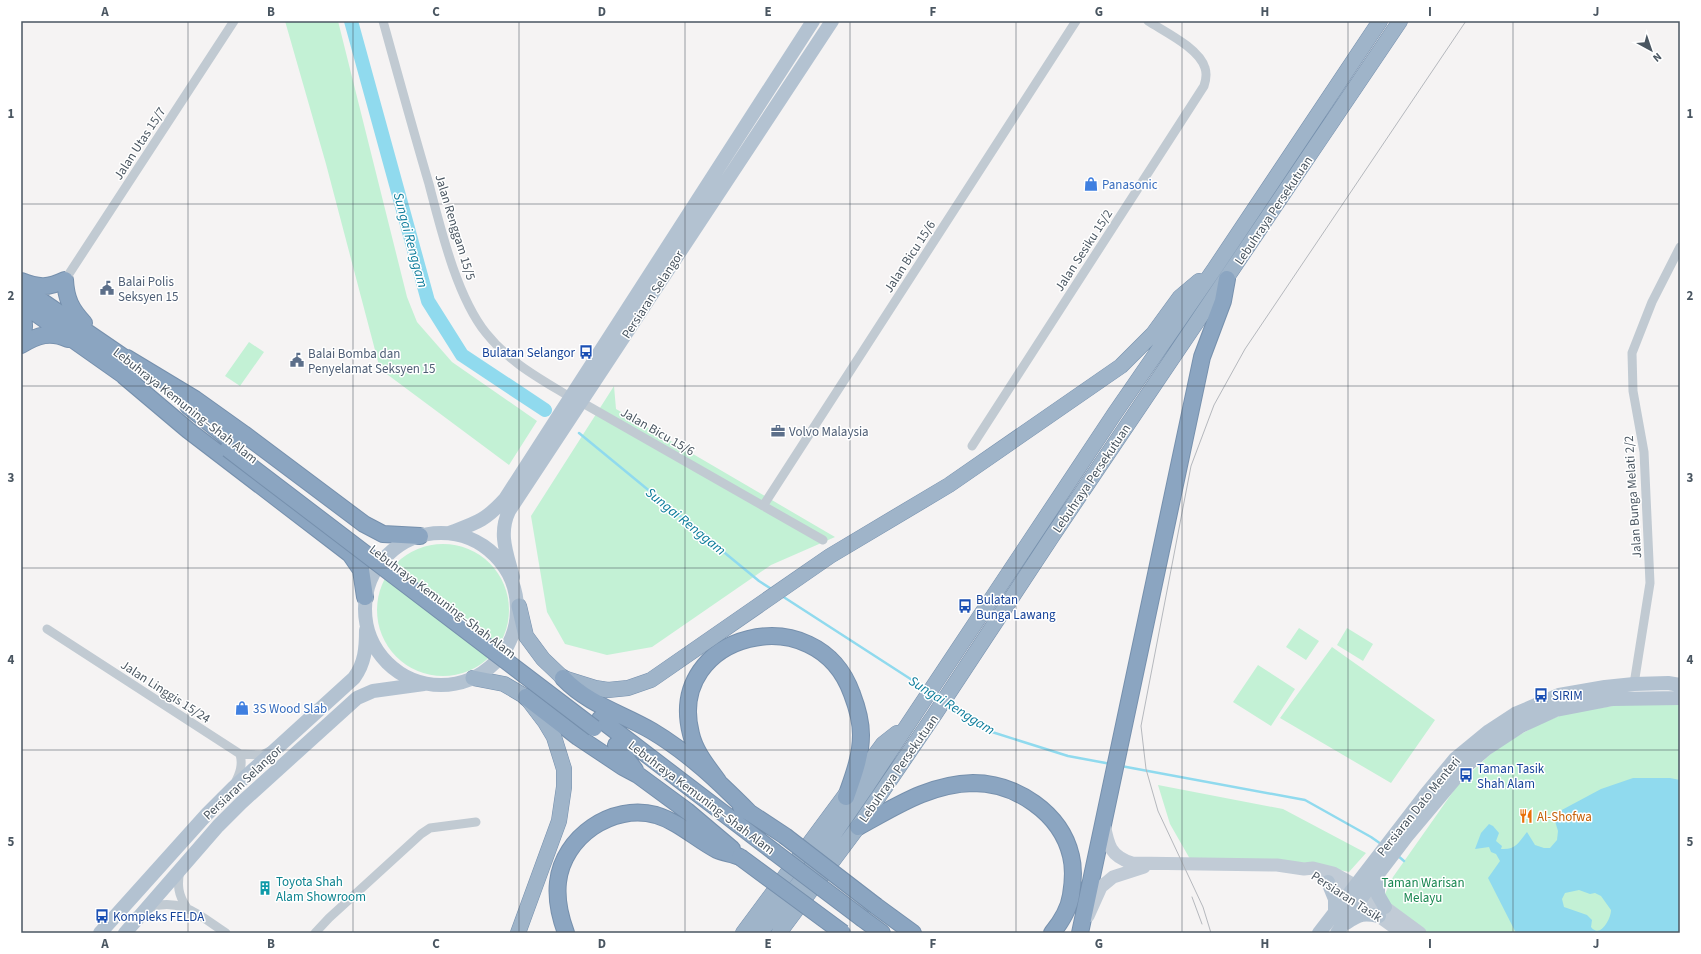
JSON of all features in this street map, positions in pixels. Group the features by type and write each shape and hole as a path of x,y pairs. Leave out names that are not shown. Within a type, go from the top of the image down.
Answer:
{"highway":[{"name":"Lebuhraya Persekutuan","path":"760,933 810,869 910,723 1115,413 1215,268 1380,21"},
{"name":"Lebuhraya Persekutuan","path":"779,933 858,827 935,714 1083,490 1400,21"},
{"path":"563,678 595,688 608,690 628,688 651,680 830,556 949,485 1121,366 1153,334 1180,297 1215,268"},
{"path":"1081,932 1202,357 1224,301 1227,279"},
{"path":"21,281 32,286 47,287 65,280 65,293 69,303 95,337"},
{"name":"Lebuhraya Kemuning–Shah Alam","path":"21,287 127,358 231,445 597,724 664,768 857,928"},
{"name":"Lebuhraya Kemuning–Shah Alam","path":"21,303 124,376 231,445"},
{"path":"21,314 25,321 24,332 21,340"},
{"path":"21,345 42,335 57,334 80,345"},
{"path":"127,358 195,399 364,524 383,534 420,536"},
{"path":"124,376 188,430 350,554 361,570 365,597"},
{"path":"519,606 526,636 542,658 575,690 596,704 652,731 677,748 718,781 749,812"},
{"path":"718,781 698,752 691,736 688,708 692,689 701,671 714,657 726,648 758,636 777,636 794,639 811,645 826,655 838,667 849,685 860,718 862,736 858,760 846,796"},
{"path":"473,678 504,684 526,697 578,737 623,767 638,775 687,811 740,857 857,928 882,933"},
{"path":"518,933 560,820 564,787 564,769 554,737 545,722 526,697"},
{"path":"744,933 883,744 910,723"},
{"name":"Lebuhraya Kemuning–Shah Alam","path":"597,724 616,745 770,855"},
{"path":"616,745 638,775"},
{"path":"664,768 689,774 749,812 785,836 913,933"},
{"path":"858,827 919,794 946,786 980,784 1000,787 1021,795 1038,806 1055,822 1064,837 1071,855 1073,867 1071,896 1066,912 1052,933"},
{"path":"566,933 558,908 558,882 564,859 573,843 591,827 613,816 635,813 656,815 677,824 718,850 740,857"}],"main road":[{"name":"Persiaran Selangor","path":"513,577 503,537 505,521 514,504 575,399 813,21"},
{"name":"Persiaran Selangor","path":"449,533 480,521 492,513 505,499 575,399 832,21"},
{"path":"449,533 469,540 486,550 513,577 519,606 514,635 497,661 473,678 451,684 428,683 410,678 393,668 381,654 366,625 364,610 365,597 377,569 399,545 420,536 449,533"},
{"name":"Persiaran Selangor","path":"100,933 207,814 233,788 354,678 361,668 366,645 366,625"},
{"name":"Persiaran Selangor","path":"125,933 218,826 241,803 357,698 373,691 428,683"},
{"name":"Persiaran Dato Menteri","path":"1340,929 1357,894 1456,759 1489,731 1514,714 1560,695 1605,687 1634,684 1668,683 1680,685"},
{"name":"Persiaran Dato Menteri","path":"1403,832 1464,768 1486,749 1521,726 1556,710 1613,699 1680,698"},
{"path":"1104,823 1110,846 1114,854 1120,860 1132,863 1277,865 1304,869"},
{"path":"1081,932 1101,887 1113,877 1154,864"},
{"path":"1340,929 1358,915 1382,911 1378,895 1378,867"},
{"name":"Persiaran Tasik","path":"1304,869 1313,868 1333,874 1357,894 1382,911 1420,933"},
{"name":"Persiaran Tasik","path":"1304,869 1328,882 1357,894"},
{"path":"1328,882 1335,899 1335,912"},
{"name":"Persiaran Dato Menteri","path":"1319,933 1335,912 1357,894"},
{"name":"Persiaran Tasik","path":"1382,911 1402,933"}],"street":[{"name":"Jalan Utas 15/7","path":"65,280 234,21"},
{"name":"Jalan Renggam 15/5","path":"383,21 438,220 459,283 470,306 486,333 515,362 524,369 575,399"},
{"name":"Jalan Bicu 15/6","path":"763,506 1076,21"},
{"name":"Jalan Sesiku 15/2","path":"972,446 1204,86 1206,77 1205,68 1200,58 1192,50 1148,21"},
{"name":"Jalan Bunga Melati 2/2","path":"1634,684 1650,584 1644,452 1633,391 1632,353 1652,302 1680,247"},
{"name":"Jalan Bicu 15/6","path":"575,399 824,540"},
{"name":"Jalan Linggis 15/24","path":"47,629 240,754"},
{"path":"233,788 241,770 242,761 240,754 262,755 278,748"},
{"path":"315,933 329,918 420,834 430,828 476,822"},
{"path":"180,870 178,890 181,900 187,908"},
{"path":"148,908 167,904 187,908 226,933"}],"green space":[{"path":"285,21 338,21 407,297 417,322 452,362 537,421 509,465 380,369 326,164"},
{"path":"249,342 264,352 240,386 225,376"},
{"path":"614,386 616,409 835,537 771,565 652,647 607,655 565,644 547,612 531,516"},
{"path":"449,544 468,549 480,555 490,563 498,573 504,585 508,597 508,623 504,635 498,647 490,657 480,665 468,671 456,675 437,676 418,671 406,665 396,657 388,647 382,635 378,623 377,604 382,585 388,573 396,563 406,555 418,549 430,545"},
{"path":"1299,628 1319,641 1306,660 1286,647"},
{"path":"1347,628 1373,644 1363,661 1337,645"},
{"path":"1332,647 1435,720 1391,783 1280,718"},
{"path":"1258,665 1295,689 1271,726 1233,702"},
{"name":"Taman Warisan Melayu","path":"1619,705 1680,705 1680,933 1427,933 1396,910 1383,898 1393,877 1457,786 1498,747 1539,724 1567,713"},
{"path":"1158,785 1283,809 1366,853 1349,872 1308,863 1190,859 1170,824"}],"water":[{"name":"Taman Tasik Shah Alam","path":"1633,778 1670,778 1680,780 1680,933 1516,933 1488,878 1500,861 1496,854 1491,852 1489,847 1475,849 1481,833 1489,824 1493,826 1499,833 1496,841 1502,846 1501,849 1513,847 1527,832 1535,845 1550,848 1557,840 1558,831 1555,821 1558,812 1601,789","holes":["1579,890 1590,894 1595,893 1601,896 1611,910 1611,914 1607,922 1598,931 1591,927 1592,920 1587,915 1564,907 1562,899 1565,893"]}],"waterway":[{"name":"Sungai Renggam","path":"351,21 428,301 462,355 545,410"},
{"name":"Sungai Renggam","path":"579,433 759,581 773,590"},
{"name":"Sungai Renggam","path":"782,596 926,689"},
{"name":"Sungai Renggam","path":"948,704 992,732 1068,756 1111,764"},
{"name":"Sungai Renggam","path":"1121,766 1305,800 1381,844"},
{"name":"Sungai Renggam","path":"1397,855 1404,861"}],"tram line":[{"path":"1211,933 1203,907 1158,811 1146,769 1141,726 1191,466 1214,405 1245,349 1466,21"},
{"path":"1192,897 1202,924"}],"place":[{"name":"Panasonic","path":"1091,184"},
{"name":"Balai Polis Seksyen 15","path":"107,288"},
{"name":"Bulatan Selangor","path":"586,352"},
{"name":"Balai Bomba dan Penyelamat Seksyen 15","path":"297,360"},
{"name":"Volvo Malaysia","path":"778,431"},
{"name":"Bulatan Bunga Lawang","path":"965,606"},
{"name":"SIRIM","path":"1541,695"},
{"name":"3S Wood Slab","path":"242,708"},
{"name":"Taman Tasik Shah Alam","path":"1466,775"},
{"name":"Al-Shofwa","path":"1526,816"},
{"name":"Toyota Shah Alam Showroom","path":"265,888"},
{"name":"Kompleks FELDA","path":"102,916"}]}
